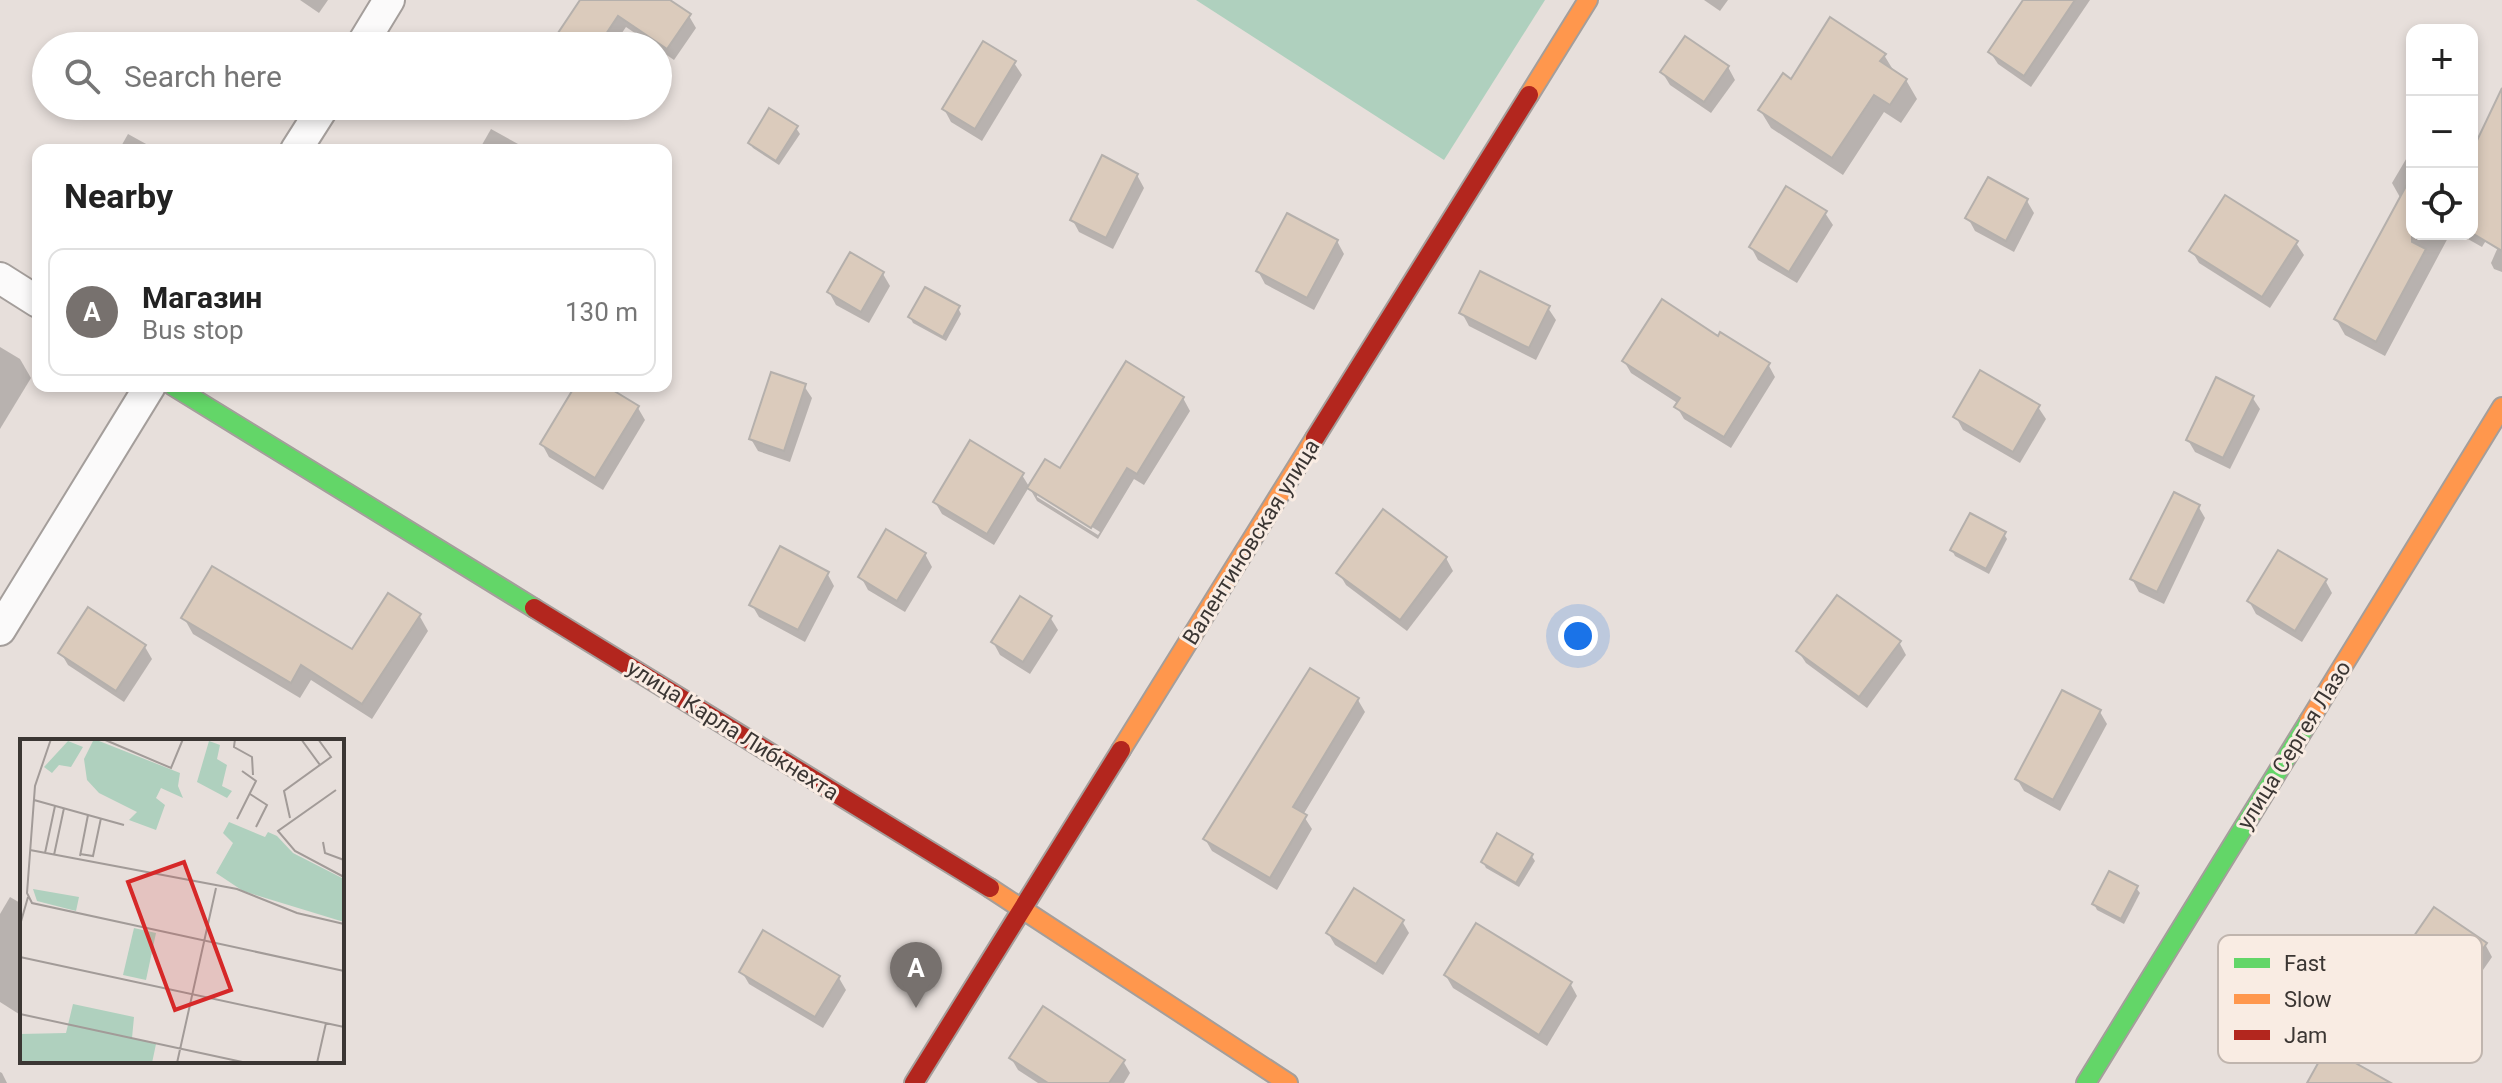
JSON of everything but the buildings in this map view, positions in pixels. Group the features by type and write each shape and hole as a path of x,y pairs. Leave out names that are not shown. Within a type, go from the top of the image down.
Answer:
{"street":[{"path":"370,32 389,0"},
{"name":"Валентиновская улица","path":"914,1083 1588,0"},
{"path":"300,144 315,120"},
{"path":"0,278 32,298"},
{"path":"0,630 146,392"},
{"name":"улица Карла Либкнехта","path":"183,392 1023,908 1288,1083"},
{"name":"улица Сергея Лазо","path":"2086,1083 2502,407"}],"green space":[{"path":"1196,0 1545,0 1444,160"}],"traffic: fast":[{"path":"183,392 534,608"},
{"path":"2086,1083 2309,721"}],"traffic: slow":[{"path":"1529,95 1588,0"},
{"path":"2309,721 2502,407"},
{"path":"1121,750 1315,438"},
{"path":"990,888 1288,1083"}],"traffic: jam":[{"path":"1315,438 1529,95"},
{"path":"534,608 990,888"},
{"path":"914,1083 1121,750"}],"place":[{"name":"Магазин","path":"916,1008"}]}
